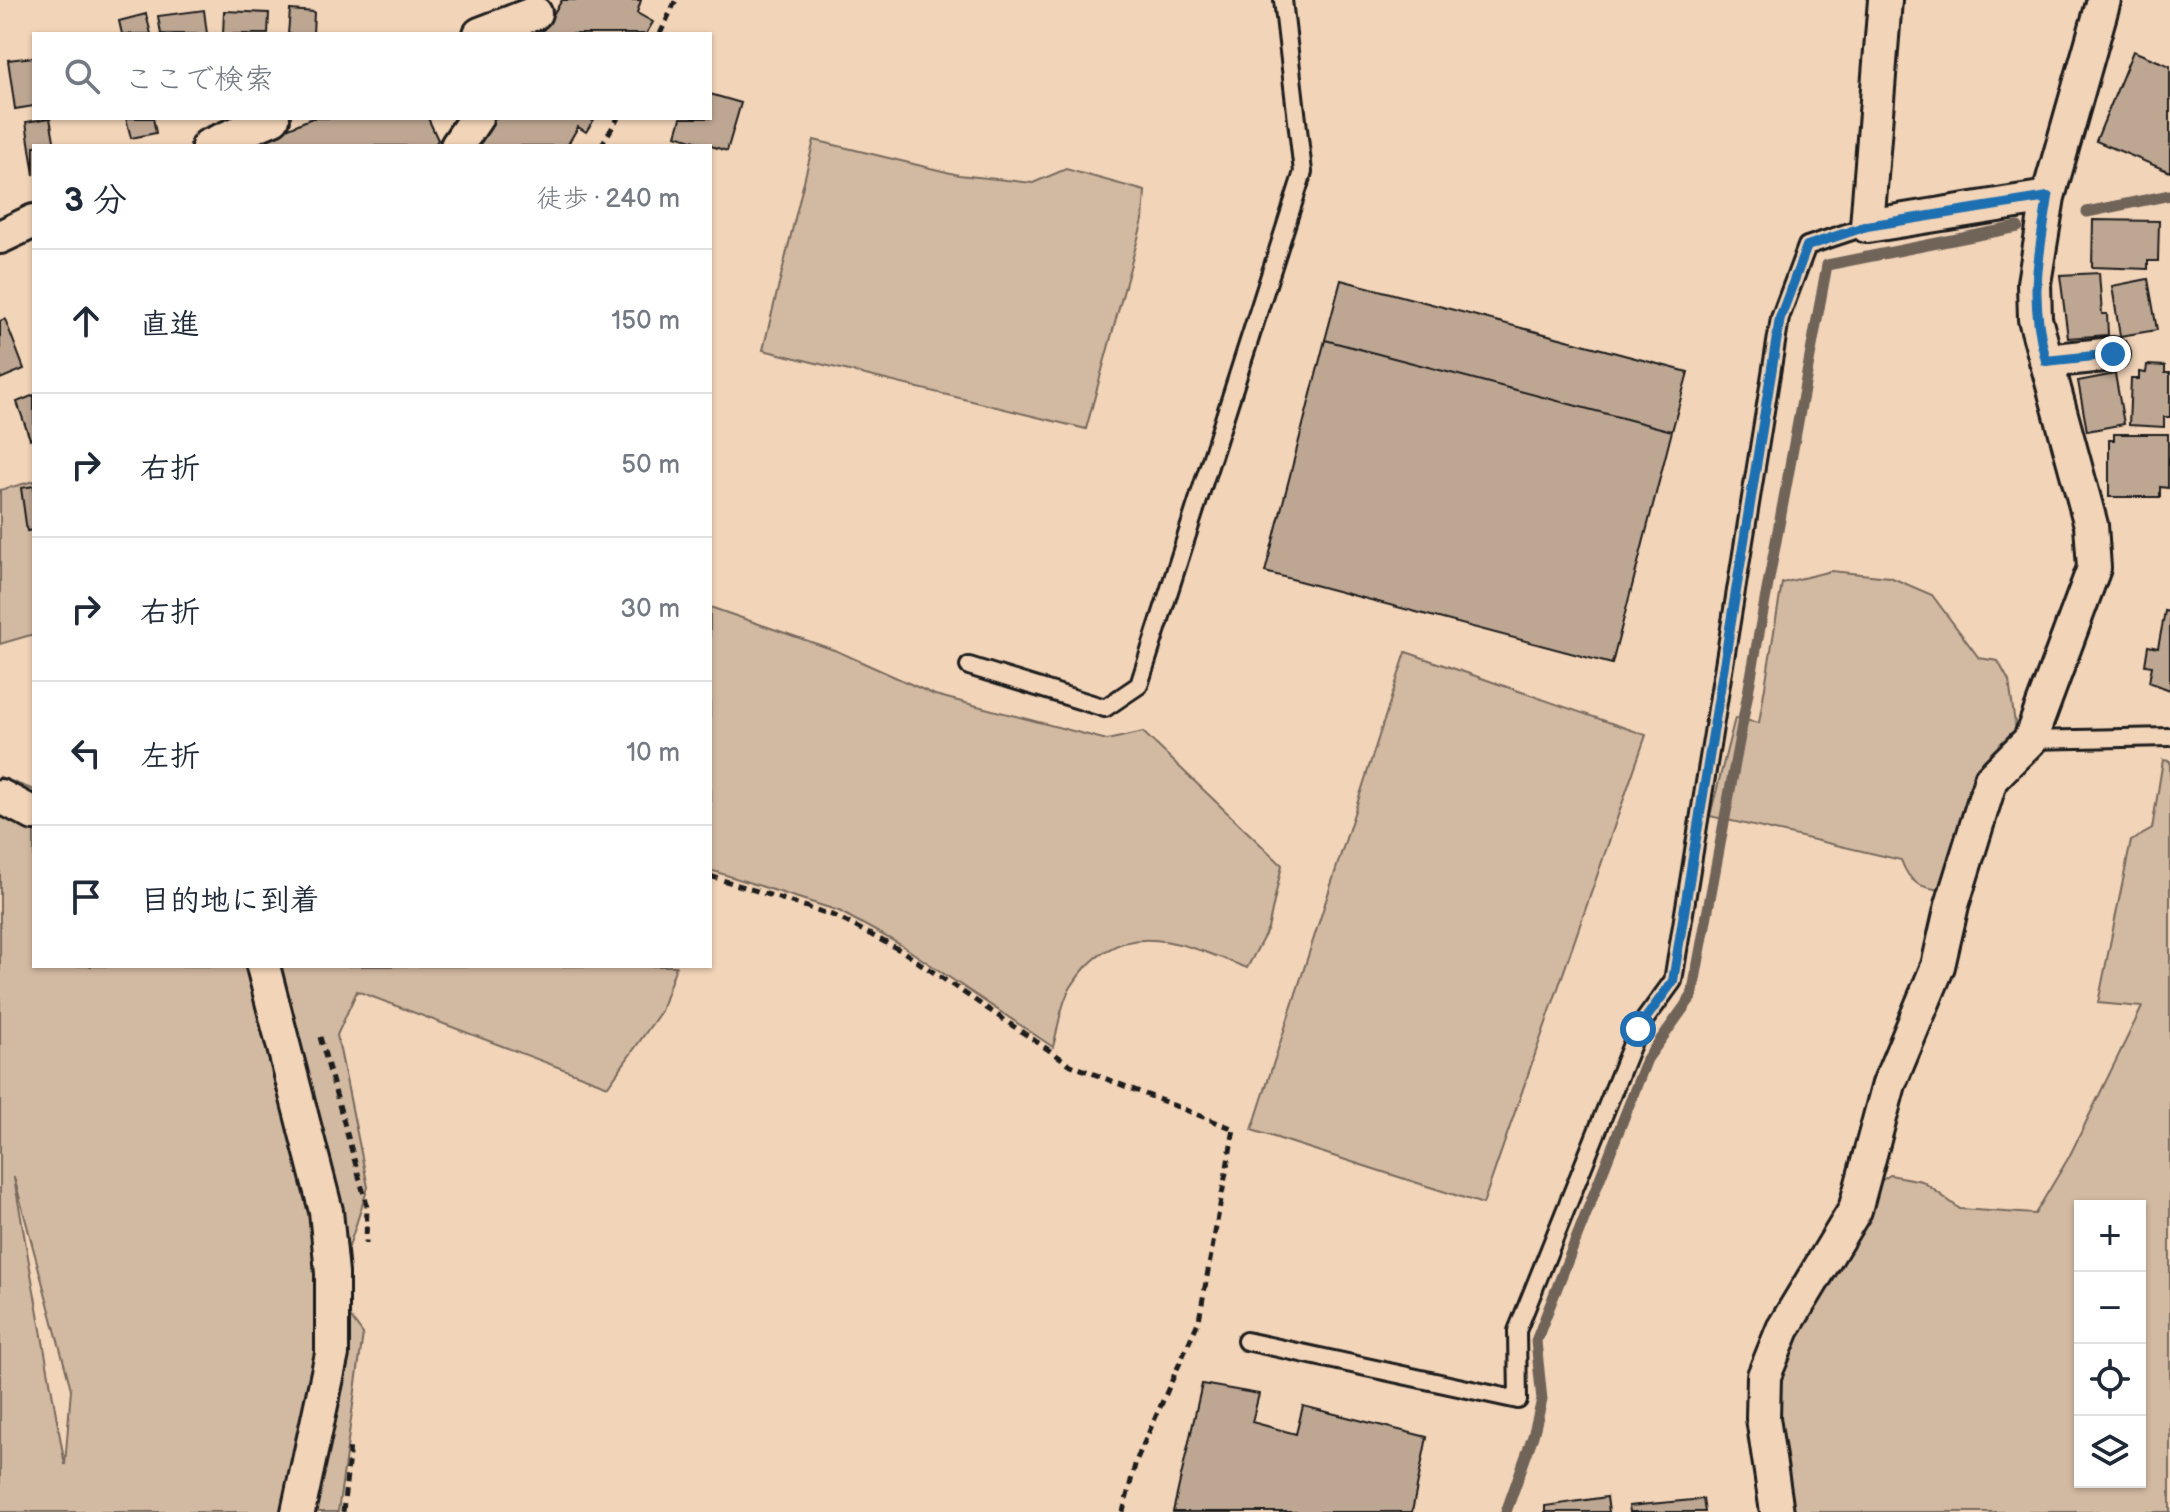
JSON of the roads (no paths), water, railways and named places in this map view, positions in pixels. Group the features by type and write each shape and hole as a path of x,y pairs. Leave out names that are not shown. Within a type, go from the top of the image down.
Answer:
{"street":[{"path":"1885,0 1867,226 2048,197"},
{"path":"1777,1512 1763,1418 1764,1376 1783,1329 1855,1210 1889,1084 1938,966 1952,905 1991,779 2030,740 2094,568 2091,525 2035,319 2034,283 2048,197 2104,0"},
{"path":"486,32 533,16"},
{"path":"213,144 268,120"},
{"path":"458,144 475,120"},
{"path":"0,237 32,222"},
{"path":"2046,361 2113,354"},
{"path":"0,796 32,813"},
{"path":"264,968 326,1211 332,1273 332,1354 298,1512"}],"lane":[{"path":"969,666 1105,708 1139,685 1303,172 1283,0"},
{"path":"1246,1341 1518,1400 1517,1331 1638,1029 1673,981 1780,318 1807,246 1867,226"},
{"path":"2030,740 2170,737"}],"waterway":[{"path":"2087,212 2170,195"},
{"path":"1506,1512 1533,1436 1542,1400 1536,1341 1647,1059 1692,996 1827,265 2018,227"}]}
